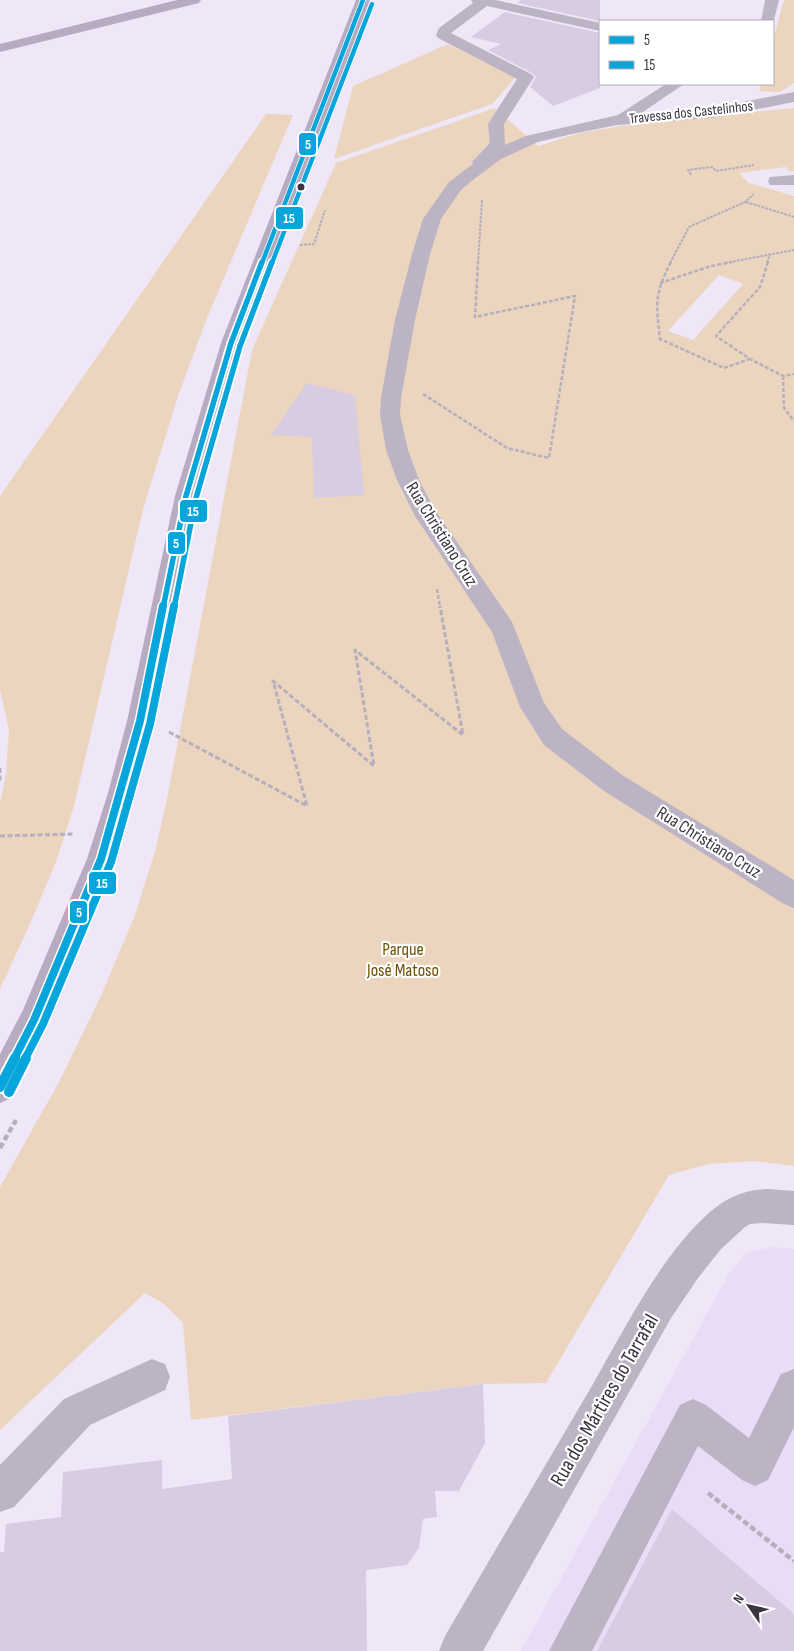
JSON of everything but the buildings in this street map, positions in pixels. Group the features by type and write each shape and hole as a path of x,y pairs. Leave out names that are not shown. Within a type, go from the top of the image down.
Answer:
{"main road":[{"path":"0,36 150,0"},
{"path":"0,48 194,0"},
{"path":"0,1087 34,1020 101,860 122,792 140,721 186,496 231,343 363,0"}],"street":[{"path":"768,20 772,0"},
{"path":"459,182 498,144 496,124 526,77 443,35 444,31 482,1 598,29"},
{"path":"617,120 658,97 675,85"},
{"name":"Travessa dos Castelinhos","path":"617,120 711,113 794,97"},
{"name":"Rua Christiano Cruz","path":"617,120 532,139 495,156 459,182 432,218 421,254 395,376 390,415 397,450 408,480 423,510 503,629 533,707 553,737 577,757 614,782 794,896"},
{"path":"776,181 794,180"},
{"name":"Rua dos Mártires do Tarrafal","path":"460,1651 658,1305 686,1267 729,1218 745,1209 762,1206 794,1208"},
{"path":"0,1493 77,1412 152,1377"},
{"path":"570,1651 693,1418 755,1468 794,1387"}],"path":[{"path":"691,175 688,170 712,166 716,172 761,164 776,181"},
{"path":"750,359 724,368 660,339 656,301 660,283 689,227 745,202 756,192"},
{"path":"395,376 507,448 549,458 575,296 475,317 482,195"},
{"path":"745,202 794,217"},
{"path":"298,245 314,244 325,210"},
{"path":"660,283 711,266 794,250"},
{"path":"770,254 760,286 716,336 750,359 783,376 794,374"},
{"path":"783,376 784,408 794,421"},
{"path":"169,731 307,806 273,681 374,766 355,650 463,735 437,588"},
{"path":"0,768 0,782"},
{"path":"0,836 73,834"},
{"path":"708,1493 794,1561"}],"shaded area":[{"path":"772,1247 794,1249 794,1651 521,1651 730,1272 746,1253"}],"green space":[{"path":"784,0 794,0 794,83 780,92 759,91 761,85 774,85 774,36"},
{"path":"448,44 516,77 492,104 334,159 353,86"},
{"name":"Parque José Matoso","path":"495,108 538,146 580,133 621,126 794,108 794,171 790,172 786,167 739,173 749,183 794,196 794,1166 753,1161 709,1164 669,1175 546,1383 483,1384 191,1420 183,1323 164,1304 145,1293 0,1430 0,1187 59,1082 101,996 135,915 156,848 168,794 252,350 336,163","holes":["719,275 743,284 693,340 668,331"]},
{"path":"266,114 293,115 207,318 179,393 143,509 74,806 56,862 0,989 0,804 6,773 9,730 0,690 0,496"}],"transit line":[{"name":"5","path":"0,1087 34,1020 101,859 140,721 186,496 231,343 363,0"},
{"name":"15","path":"9,1092 43,1024 111,862 150,724 196,498 240,346 372,4"}]}
